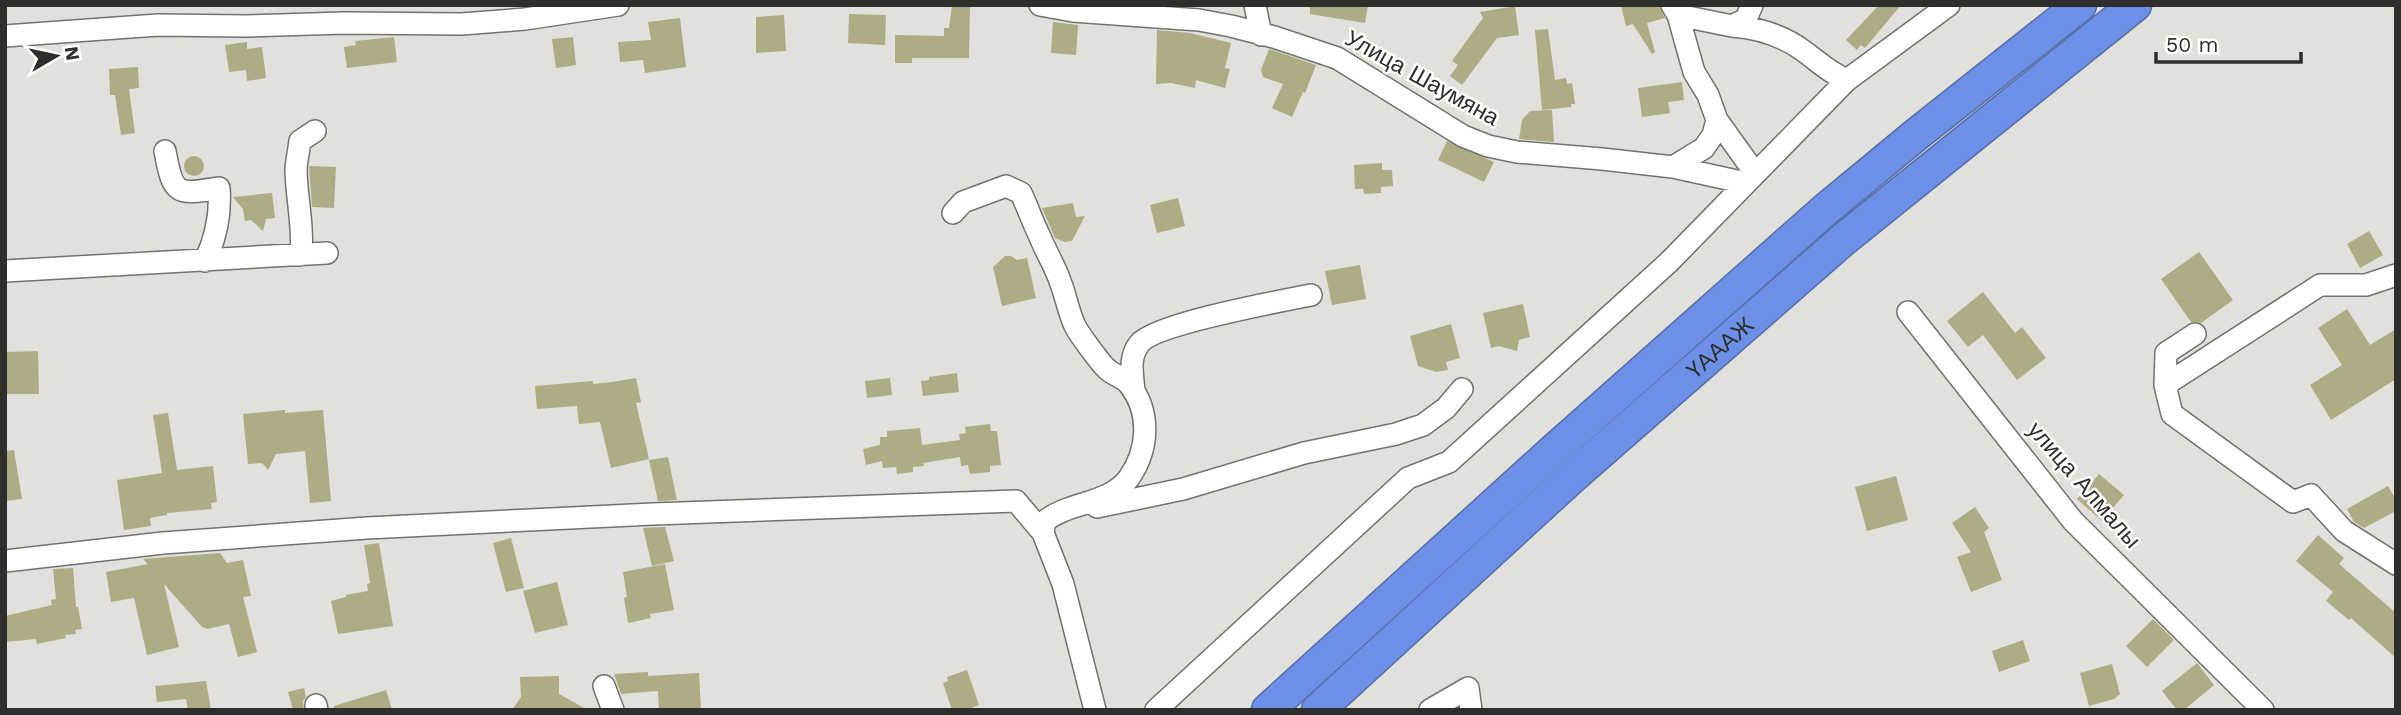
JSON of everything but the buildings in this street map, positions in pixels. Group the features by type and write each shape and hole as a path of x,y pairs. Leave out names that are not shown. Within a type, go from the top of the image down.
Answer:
{"highway":[{"name":"ҮАААЖ","path":"1268,710 1551,453 1825,210 2080,5"},
{"name":"ҮАААЖ","path":"1318,710 1582,468 1843,239 2135,5"}],"street":[{"path":"5,36 156,15 246,26 342,14 462,24 496,13 525,19 618,5"},
{"path":"1255,5 1261,35"},
{"path":"1732,26 1745,19 1754,5"},
{"path":"1754,5 1778,35"},
{"path":"1156,710 1408,478 1449,462 1669,262 1847,80 1949,5"},
{"name":"Улица Шаумяна","path":"1045,6 1126,16 1199,20 1274,37 1337,58 1463,136 1488,146 1517,152 1673,167 1751,178"},
{"path":"1675,10 1732,26 1749,27 1778,35 1805,51 1830,73 1847,80"},
{"path":"1675,10 1694,72 1708,95 1717,120 1751,178"},
{"path":"1673,167 1704,148 1713,135 1717,120"},
{"path":"301,255 303,231 296,166 300,141 315,131"},
{"path":"165,151 169,175 179,191 186,194 219,188 220,202 214,241 205,261"},
{"path":"953,213 963,202 1006,186 1021,193 1061,282 1077,330 1106,369 1127,381 1144,418 1144,449 1128,480 1098,500 1053,514 1045,521 1043,533"},
{"path":"5,271 327,253"},
{"path":"2165,385 2320,285 2366,285 2396,275"},
{"path":"1134,392 1131,360 1140,342 1195,320 1311,295"},
{"name":"улица Алмалы","path":"1908,312 2073,521 2263,710"},
{"path":"2195,334 2165,354 2165,385 2172,414 2293,502 2311,495 2344,531 2396,564"},
{"path":"1074,507 1097,507 1182,489 1304,453 1396,434 1423,425 1446,408 1462,389"},
{"path":"5,561 163,543 367,528 1016,501 1043,533 1062,584 1095,710"},
{"path":"604,686 613,710"},
{"path":"1430,710 1468,688 1472,710"}]}
